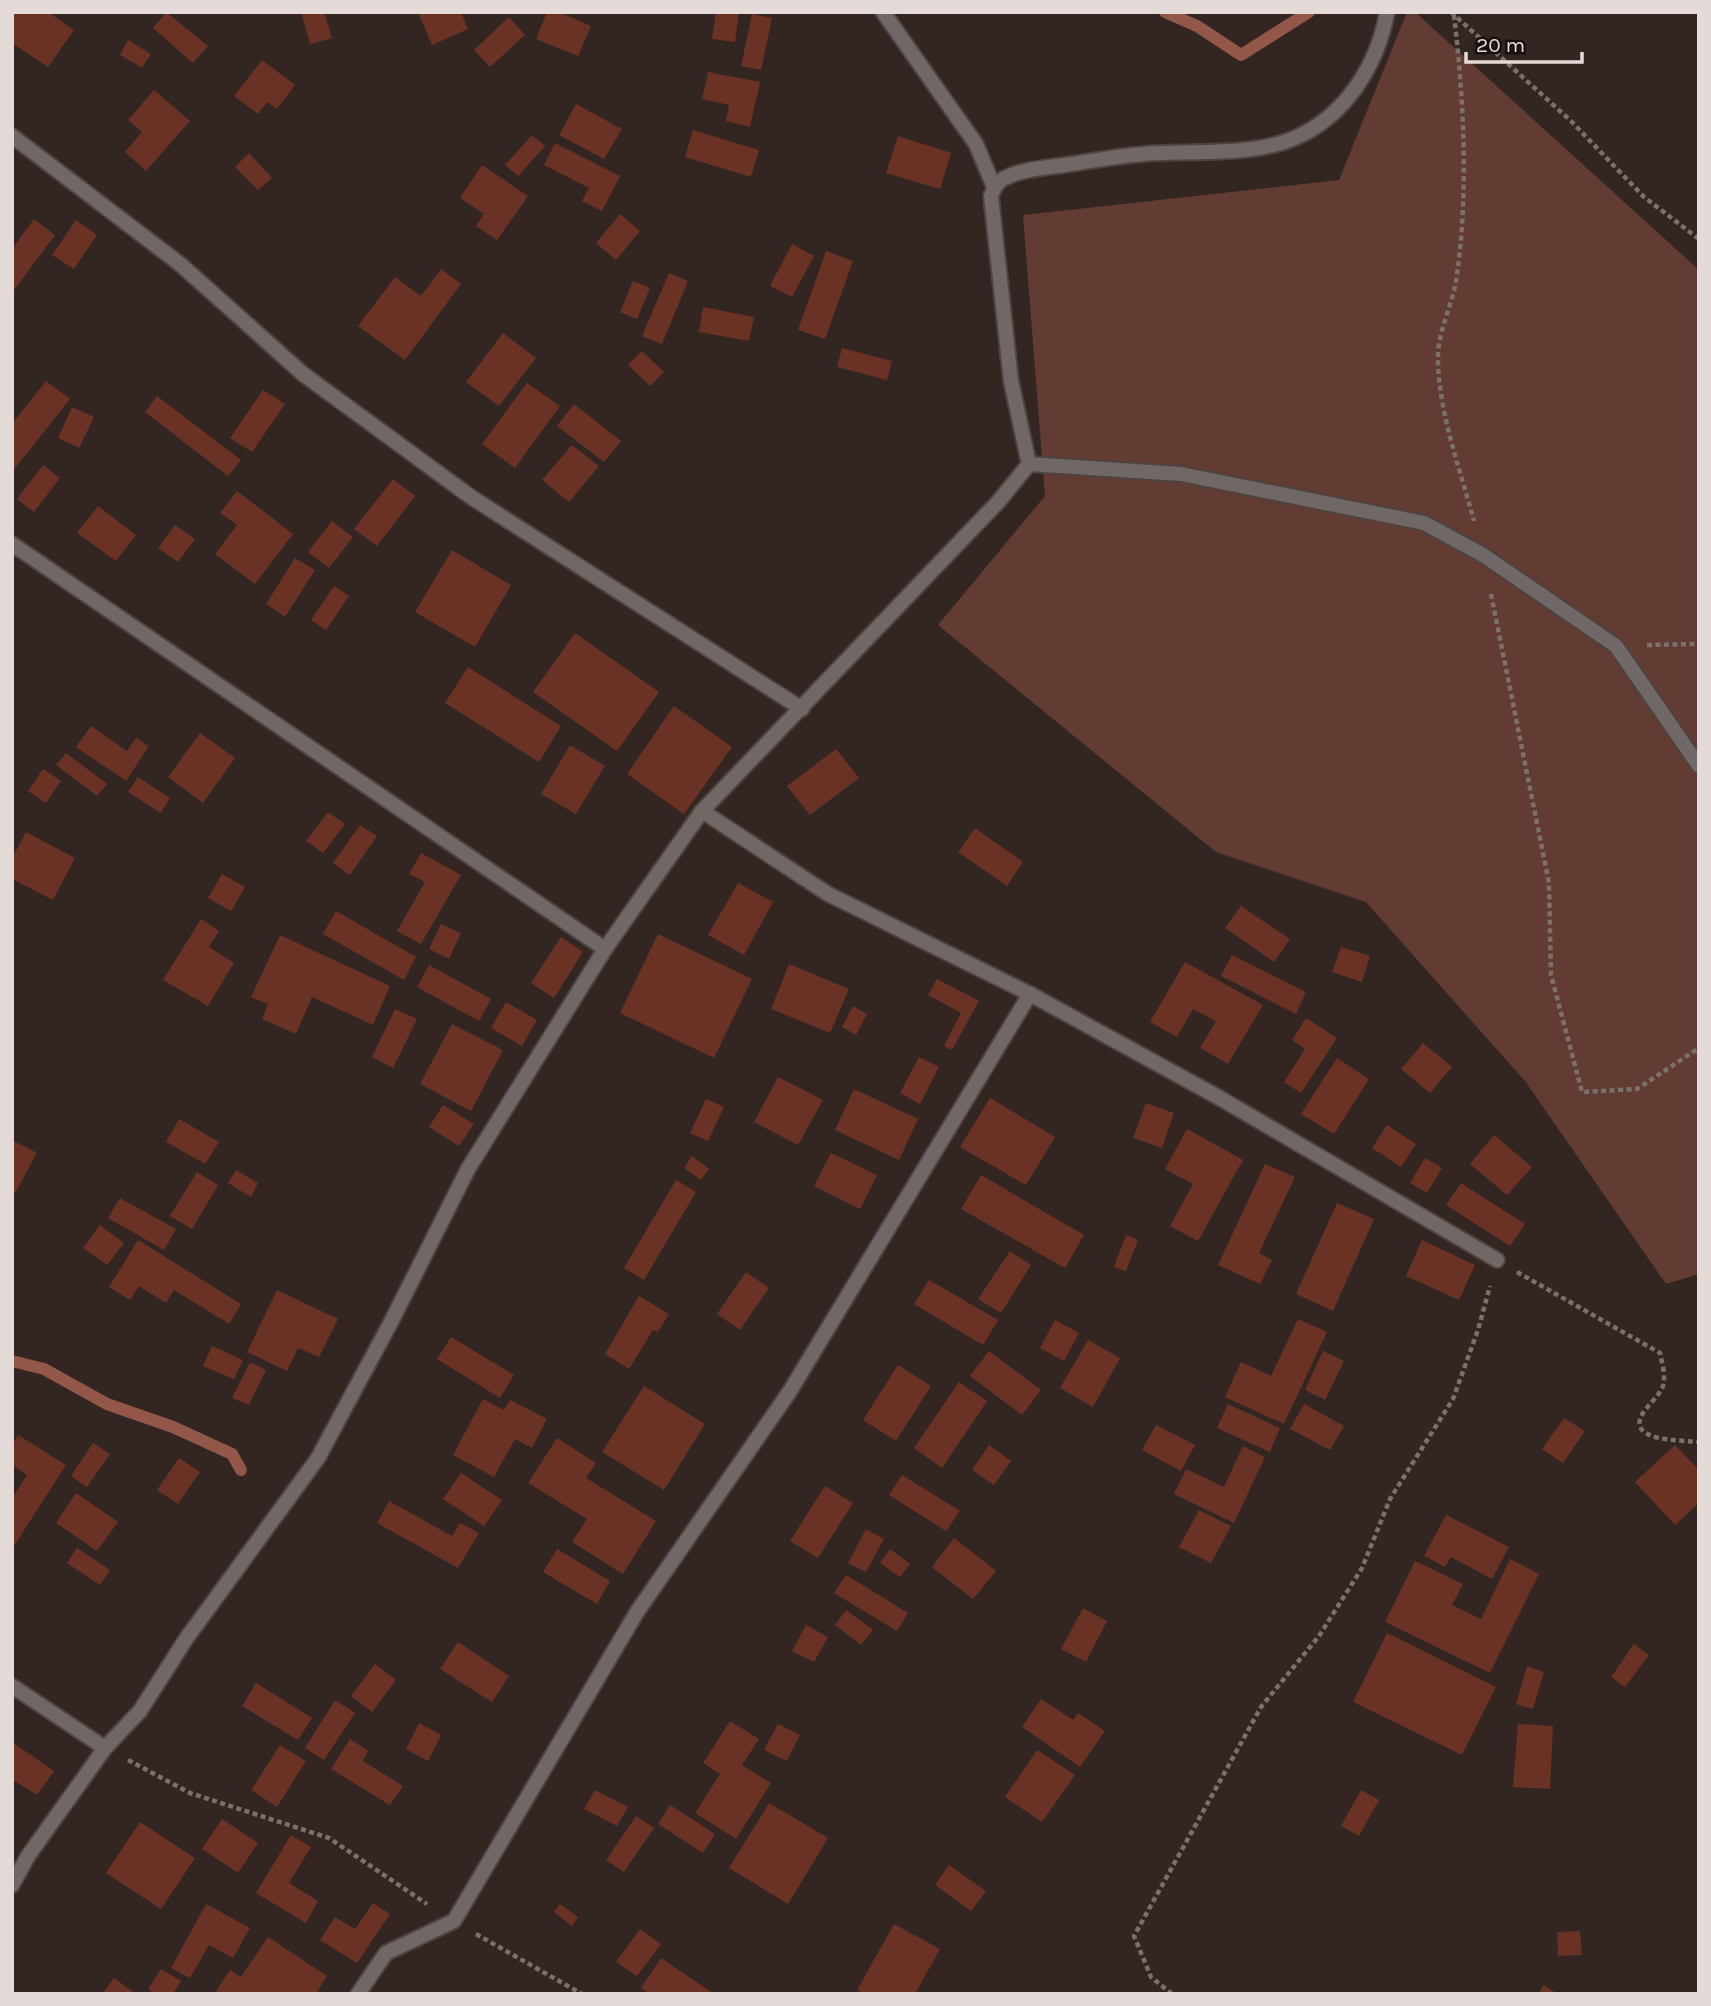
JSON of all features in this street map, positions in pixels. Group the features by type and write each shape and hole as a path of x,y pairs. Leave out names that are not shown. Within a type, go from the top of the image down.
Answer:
{"street":[{"path":"883,12 976,144 994,187"},
{"path":"1029,464 1011,381 991,196 994,187 1003,179 1027,170 1142,154 1262,148 1298,137 1331,115 1361,82 1383,37 1387,12"},
{"path":"12,136 180,264 303,374 471,497 802,709"},
{"path":"12,1885 28,1856 105,1748 140,1711 186,1639 318,1458 391,1322 468,1169 605,949 702,811 999,501 1029,464"},
{"path":"1029,464 1181,474 1424,523 1483,555 1616,646 1699,766"},
{"path":"12,544 605,949"},
{"path":"702,811 828,894 1030,995 1218,1097 1497,1260"},
{"path":"358,1994 386,1953 454,1921 637,1612 790,1391 1030,995"},
{"path":"12,1686 105,1748"}],"path":[{"path":"1451,12 1571,121 1644,197 1699,239"},
{"path":"1616,646 1699,644"},
{"path":"1172,1994 1151,1977 1134,1936 1261,1707 1319,1636 1362,1568 1390,1499 1453,1399 1479,1329 1497,1260 1660,1353 1664,1368 1663,1386 1641,1416 1638,1425 1641,1432 1649,1436 1699,1442"},
{"path":"105,1748 190,1793 329,1838 454,1921 582,1994"}],"shaded area":[{"path":"1407,12 1415,12 1699,270 1699,1274 1666,1284 1525,1081 1366,902 1216,852 938,625 1045,496 1023,215 1339,180"}],"building":[{"path":"12,12 48,12 74,30 48,67 12,43"},
{"path":"166,12 208,46 193,63 153,28"},
{"path":"301,12 324,12 332,38 310,44"},
{"path":"418,12 461,12 468,29 432,45"},
{"path":"547,12 559,12 591,26 578,56 536,39"},
{"path":"716,12 739,12 735,42 712,39"},
{"path":"752,14 772,18 761,70 741,66"},
{"path":"509,17 525,35 490,67 474,50"},
{"path":"128,40 151,54 142,68 120,55"},
{"path":"262,60 295,85 277,109 267,102 258,114 234,96"},
{"path":"708,72 760,82 750,127 726,121 729,105 702,99"},
{"path":"154,90 190,121 146,171 125,152 142,132 128,120"},
{"path":"576,104 622,129 604,159 559,135"},
{"path":"693,130 759,150 751,177 685,157"},
{"path":"532,135 545,146 518,176 505,165"},
{"path":"898,136 951,153 940,189 886,173"},
{"path":"555,143 620,176 602,211 582,201 589,188 544,165"},
{"path":"249,153 272,178 258,190 235,167"},
{"path":"482,165 528,196 497,240 476,226 484,214 460,198"},
{"path":"620,214 640,231 616,260 596,243"},
{"path":"34,219 55,235 12,293 12,249"},
{"path":"76,220 97,235 74,269 52,255"},
{"path":"792,244 814,256 792,297 770,286"},
{"path":"826,251 853,261 825,339 798,330"},
{"path":"441,269 461,284 405,360 358,326 395,277 421,296"},
{"path":"669,273 688,281 662,344 642,336"},
{"path":"633,281 650,288 637,319 620,312"},
{"path":"703,307 754,317 749,341 699,332"},
{"path":"503,333 536,358 499,406 466,382"},
{"path":"842,348 892,361 887,380 837,367"},
{"path":"642,351 664,372 650,386 628,365"},
{"path":"46,381 70,399 12,472 12,424"},
{"path":"527,383 560,406 515,468 482,444"},
{"path":"263,390 285,404 252,452 230,438"},
{"path":"157,396 241,460 228,476 145,412"},
{"path":"574,404 621,441 604,462 557,426"},
{"path":"72,407 94,417 79,448 58,438"},
{"path":"572,445 599,466 569,502 542,480"},
{"path":"43,465 60,478 34,512 17,499"},
{"path":"393,479 415,496 377,546 354,529"},
{"path":"237,491 293,534 255,584 215,554 237,525 220,513"},
{"path":"98,506 136,535 116,561 77,533"},
{"path":"332,521 353,537 329,568 308,552"},
{"path":"175,525 195,539 178,562 158,548"},
{"path":"452,550 511,585 475,647 415,612"},
{"path":"295,558 315,570 285,617 266,604"},
{"path":"334,586 349,596 326,630 311,620"},
{"path":"575,633 659,692 617,751 533,692"},
{"path":"468,667 561,726 539,762 445,703"},
{"path":"674,706 732,747 684,814 627,774"},
{"path":"91,726 127,751 136,738 149,746 126,781 76,747"},
{"path":"200,733 235,758 203,803 168,777"},
{"path":"570,745 605,766 576,814 541,794"},
{"path":"836,749 859,778 810,815 787,786"},
{"path":"66,753 107,784 97,796 56,765"},
{"path":"43,769 61,781 46,803 28,791"},
{"path":"138,777 170,798 161,813 128,792"},
{"path":"328,812 345,824 323,853 306,841"},
{"path":"360,825 377,836 350,875 333,863"},
{"path":"975,828 1023,862 1007,886 958,852"},
{"path":"26,832 75,858 53,900 12,879 12,858"},
{"path":"421,853 461,875 421,944 397,931 425,882 409,874"},
{"path":"222,874 245,887 231,911 208,898"},
{"path":"738,883 773,902 744,955 708,935"},
{"path":"1241,906 1290,939 1274,962 1225,928"},
{"path":"336,911 416,957 404,980 323,934"},
{"path":"201,919 219,931 209,947 234,963 208,1006 163,980"},
{"path":"441,924 461,933 449,959 429,949"},
{"path":"658,934 752,979 714,1058 620,1013"},
{"path":"280,935 390,986 373,1025 312,997 296,1034 262,1019 268,1004 251,997"},
{"path":"561,937 583,952 554,998 531,983"},
{"path":"1341,947 1370,956 1362,982 1332,972"},
{"path":"1232,955 1306,992 1296,1014 1221,976"},
{"path":"1185,962 1263,1005 1228,1064 1200,1048 1216,1021 1193,1009 1177,1037 1150,1022"},
{"path":"789,964 849,989 830,1033 771,1009"},
{"path":"429,965 491,999 479,1021 417,987"},
{"path":"937,979 979,1001 952,1050 944,1046 961,1013 928,995"},
{"path":"506,1002 537,1020 522,1046 491,1028"},
{"path":"853,1006 867,1014 856,1035 842,1027"},
{"path":"395,1009 417,1019 393,1068 372,1057"},
{"path":"1306,1018 1337,1038 1301,1093 1284,1082 1305,1049 1292,1040"},
{"path":"452,1024 503,1050 471,1111 420,1084"},
{"path":"1423,1043 1452,1067 1430,1093 1401,1069"},
{"path":"919,1057 939,1067 920,1104 900,1093"},
{"path":"1337,1058 1369,1079 1334,1134 1301,1114"},
{"path":"778,1077 823,1100 798,1145 754,1122"},
{"path":"854,1089 918,1119 899,1160 835,1130"},
{"path":"990,1098 1055,1137 1026,1185 960,1147"},
{"path":"706,1099 724,1107 708,1141 690,1133"},
{"path":"1146,1103 1174,1113 1162,1148 1133,1138"},
{"path":"443,1105 474,1124 459,1146 429,1127"},
{"path":"179,1119 219,1142 205,1164 166,1142"},
{"path":"1387,1125 1416,1144 1401,1167 1372,1148"},
{"path":"1187,1129 1243,1160 1198,1241 1170,1226 1193,1184 1165,1169"},
{"path":"1494,1135 1532,1167 1507,1195 1470,1164"},
{"path":"12,1140 37,1153 15,1193 12,1192"},
{"path":"831,1153 877,1175 860,1209 814,1186"},
{"path":"692,1156 709,1169 701,1180 684,1168"},
{"path":"1425,1158 1442,1168 1427,1193 1410,1183"},
{"path":"1265,1164 1295,1177 1259,1253 1272,1260 1260,1284 1218,1265"},
{"path":"236,1170 258,1183 251,1197 228,1183"},
{"path":"197,1172 218,1185 192,1229 170,1216"},
{"path":"981,1175 1084,1235 1065,1268 961,1209"},
{"path":"676,1180 696,1192 644,1280 624,1268"},
{"path":"1461,1183 1525,1224 1510,1246 1446,1205"},
{"path":"120,1198 176,1229 164,1250 108,1218"},
{"path":"1337,1203 1374,1219 1333,1311 1296,1294"},
{"path":"100,1225 124,1243 107,1265 83,1248"},
{"path":"1126,1235 1138,1240 1126,1271 1114,1267"},
{"path":"138,1240 241,1304 229,1324 174,1290 166,1303 139,1286 130,1300 109,1287"},
{"path":"1422,1240 1475,1265 1459,1300 1406,1276"},
{"path":"1010,1251 1031,1265 1001,1313 978,1299"},
{"path":"746,1272 769,1288 740,1330 717,1314"},
{"path":"929,1280 998,1320 983,1345 914,1304"},
{"path":"277,1290 338,1319 319,1357 298,1348 287,1371 247,1352"},
{"path":"639,1296 669,1314 658,1332 653,1330 629,1369 605,1354"},
{"path":"1298,1319 1327,1332 1284,1424 1225,1397 1241,1362 1271,1376"},
{"path":"1055,1320 1079,1333 1064,1361 1040,1348"},
{"path":"451,1337 514,1375 500,1398 437,1359"},
{"path":"1088,1340 1120,1358 1093,1407 1060,1388"},
{"path":"212,1346 243,1360 234,1379 203,1366"},
{"path":"989,1351 1041,1390 1022,1415 970,1376"},
{"path":"1323,1351 1344,1361 1325,1400 1305,1390"},
{"path":"250,1362 266,1370 249,1405 232,1398"},
{"path":"898,1365 931,1386 896,1441 863,1420"},
{"path":"959,1382 987,1401 942,1468 914,1448"},
{"path":"644,1386 705,1424 664,1490 602,1452"},
{"path":"483,1399 504,1410 510,1400 547,1419 532,1448 515,1439 494,1477 453,1455"},
{"path":"1228,1404 1280,1428 1270,1452 1217,1428"},
{"path":"1304,1404 1344,1426 1330,1450 1290,1429"},
{"path":"1564,1418 1585,1431 1563,1463 1542,1449"},
{"path":"1156,1425 1195,1445 1181,1471 1142,1450"},
{"path":"18,1435 66,1465 12,1549 12,1498 27,1475 12,1465 12,1445"},
{"path":"557,1438 596,1463 586,1478 656,1521 623,1574 572,1542 587,1519 528,1483"},
{"path":"93,1443 110,1454 87,1487 71,1476"},
{"path":"989,1445 1011,1461 994,1485 972,1470"},
{"path":"1675,1445 1699,1470 1699,1503 1675,1525 1635,1482"},
{"path":"1243,1446 1265,1457 1234,1523 1174,1494 1186,1469 1224,1487"},
{"path":"179,1458 200,1472 178,1504 157,1490"},
{"path":"461,1473 502,1500 484,1526 443,1499"},
{"path":"902,1475 960,1511 946,1531 889,1495"},
{"path":"825,1486 853,1503 818,1558 790,1541"},
{"path":"76,1493 118,1522 97,1551 56,1523"},
{"path":"389,1501 452,1536 460,1523 479,1533 458,1568 377,1523"},
{"path":"1199,1510 1231,1526 1211,1563 1179,1547"},
{"path":"1446,1515 1509,1547 1492,1579 1451,1557 1445,1567 1424,1556"},
{"path":"866,1529 884,1539 866,1572 848,1563"},
{"path":"954,1538 996,1571 973,1599 932,1567"},
{"path":"77,1548 110,1570 100,1585 67,1563"},
{"path":"557,1549 610,1581 597,1604 543,1572"},
{"path":"890,1549 910,1564 900,1577 880,1563"},
{"path":"1510,1559 1539,1574 1490,1673 1385,1622 1415,1561 1463,1584 1452,1605 1481,1619"},
{"path":"846,1575 908,1613 897,1631 834,1593"},
{"path":"1083,1608 1107,1621 1086,1662 1061,1649"},
{"path":"846,1610 873,1630 861,1645 835,1625"},
{"path":"806,1625 828,1637 814,1662 792,1651"},
{"path":"1387,1633 1496,1687 1462,1755 1353,1702"},
{"path":"458,1642 509,1676 492,1702 440,1669"},
{"path":"1634,1644 1649,1655 1625,1687 1611,1677"},
{"path":"375,1664 396,1680 372,1712 351,1696"},
{"path":"1527,1666 1544,1672 1533,1709 1516,1704"},
{"path":"256,1683 312,1718 298,1740 242,1706"},
{"path":"1041,1699 1073,1720 1078,1713 1105,1731 1080,1767 1022,1727"},
{"path":"335,1700 355,1713 324,1760 305,1748"},
{"path":"730,1721 759,1739 742,1765 771,1783 736,1839 695,1813 720,1774 703,1763"},
{"path":"419,1723 441,1735 428,1761 406,1749"},
{"path":"778,1724 800,1735 787,1761 764,1750"},
{"path":"1518,1724 1553,1726 1550,1789 1513,1787"},
{"path":"350,1739 368,1751 363,1761 403,1786 390,1805 331,1769"},
{"path":"12,1742 54,1771 37,1795 15,1781 12,1785"},
{"path":"280,1745 306,1761 277,1807 251,1790"},
{"path":"1037,1750 1075,1775 1042,1822 1005,1797"},
{"path":"595,1790 628,1807 617,1826 584,1809"},
{"path":"1361,1790 1379,1800 1359,1836 1341,1826"},
{"path":"769,1803 828,1838 788,1904 729,1868"},
{"path":"670,1805 715,1834 703,1853 658,1824"},
{"path":"636,1816 654,1828 624,1872 606,1860"},
{"path":"222,1819 258,1843 238,1873 202,1849"},
{"path":"140,1822 195,1858 161,1909 106,1873"},
{"path":"291,1835 311,1847 289,1883 318,1901 306,1923 256,1893"},
{"path":"949,1865 986,1891 971,1911 935,1885"},
{"path":"373,1903 390,1914 357,1963 320,1940 335,1917 355,1929"},
{"path":"206,1904 250,1928 233,1958 209,1945 190,1978 171,1968"},
{"path":"560,1904 578,1917 572,1926 554,1912"},
{"path":"894,1924 940,1949 915,1994 864,1994 857,1990"},
{"path":"640,1929 661,1944 637,1976 616,1962"},
{"path":"1580,1931 1582,1955 1558,1956 1557,1932"},
{"path":"268,1937 327,1976 316,1994 214,1994 230,1970 241,1977"},
{"path":"661,1958 714,1994 650,1994 641,1988"},
{"path":"161,1969 181,1981 173,1994 155,1994 148,1989"},
{"path":"114,1978 136,1994 102,1994"},
{"path":"1543,1985 1558,1994 1539,1994"}],"waterway":[{"path":"1165,12 1197,26 1241,55 1309,12"},
{"path":"12,1361 44,1369 107,1404 173,1427 232,1454 241,1470"}]}
